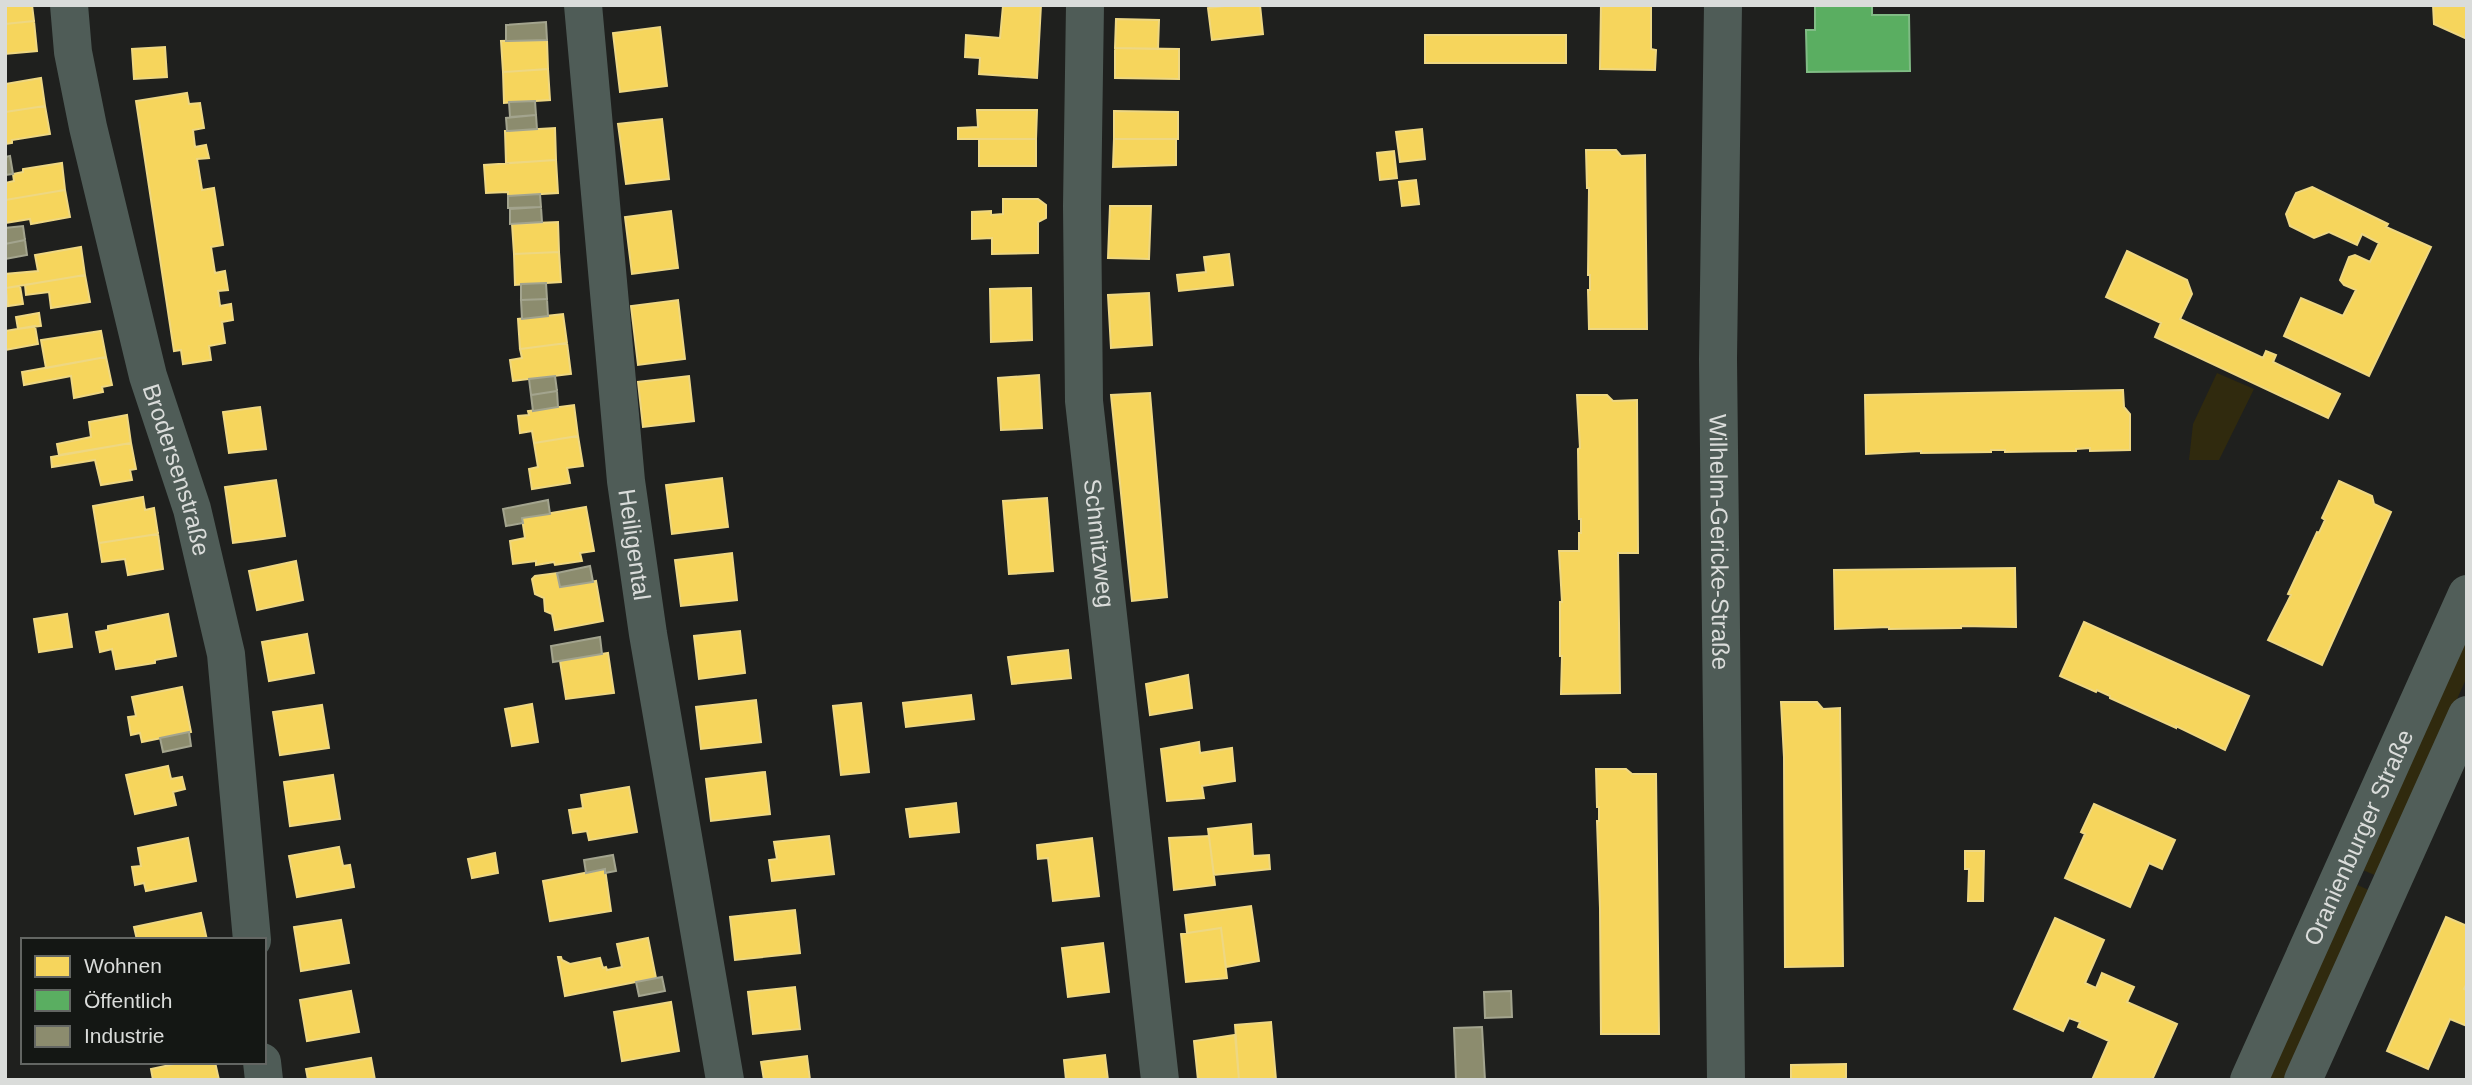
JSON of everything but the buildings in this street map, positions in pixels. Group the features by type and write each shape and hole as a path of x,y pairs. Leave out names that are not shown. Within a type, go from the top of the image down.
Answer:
{"main road":[{"name":"Oranienburger Straße","path":"2249,1080 2467,594"},
{"name":"Oranienburger Straße","path":"2302,1080 2467,715"}],"street":[{"name":"Brodersenstraße","path":"69,5 73,52 88,127 148,376 192,509 226,654 252,938"},
{"name":"Heiligental","path":"583,5 626,481 648,634 725,1080"},
{"name":"Schmitzweg","path":"1085,5 1082,206 1084,401 1160,1080"},
{"name":"Wilhelm-Gericke-Straße","path":"1723,5 1718,359 1726,1080"}],"shaded area":[{"path":"2217,373 2254,389 2219,460 2189,460 2193,424"},
{"path":"2467,627 2467,677 2377,876 2358,868"},
{"path":"2353,883 2371,891 2285,1080 2264,1080"}]}
